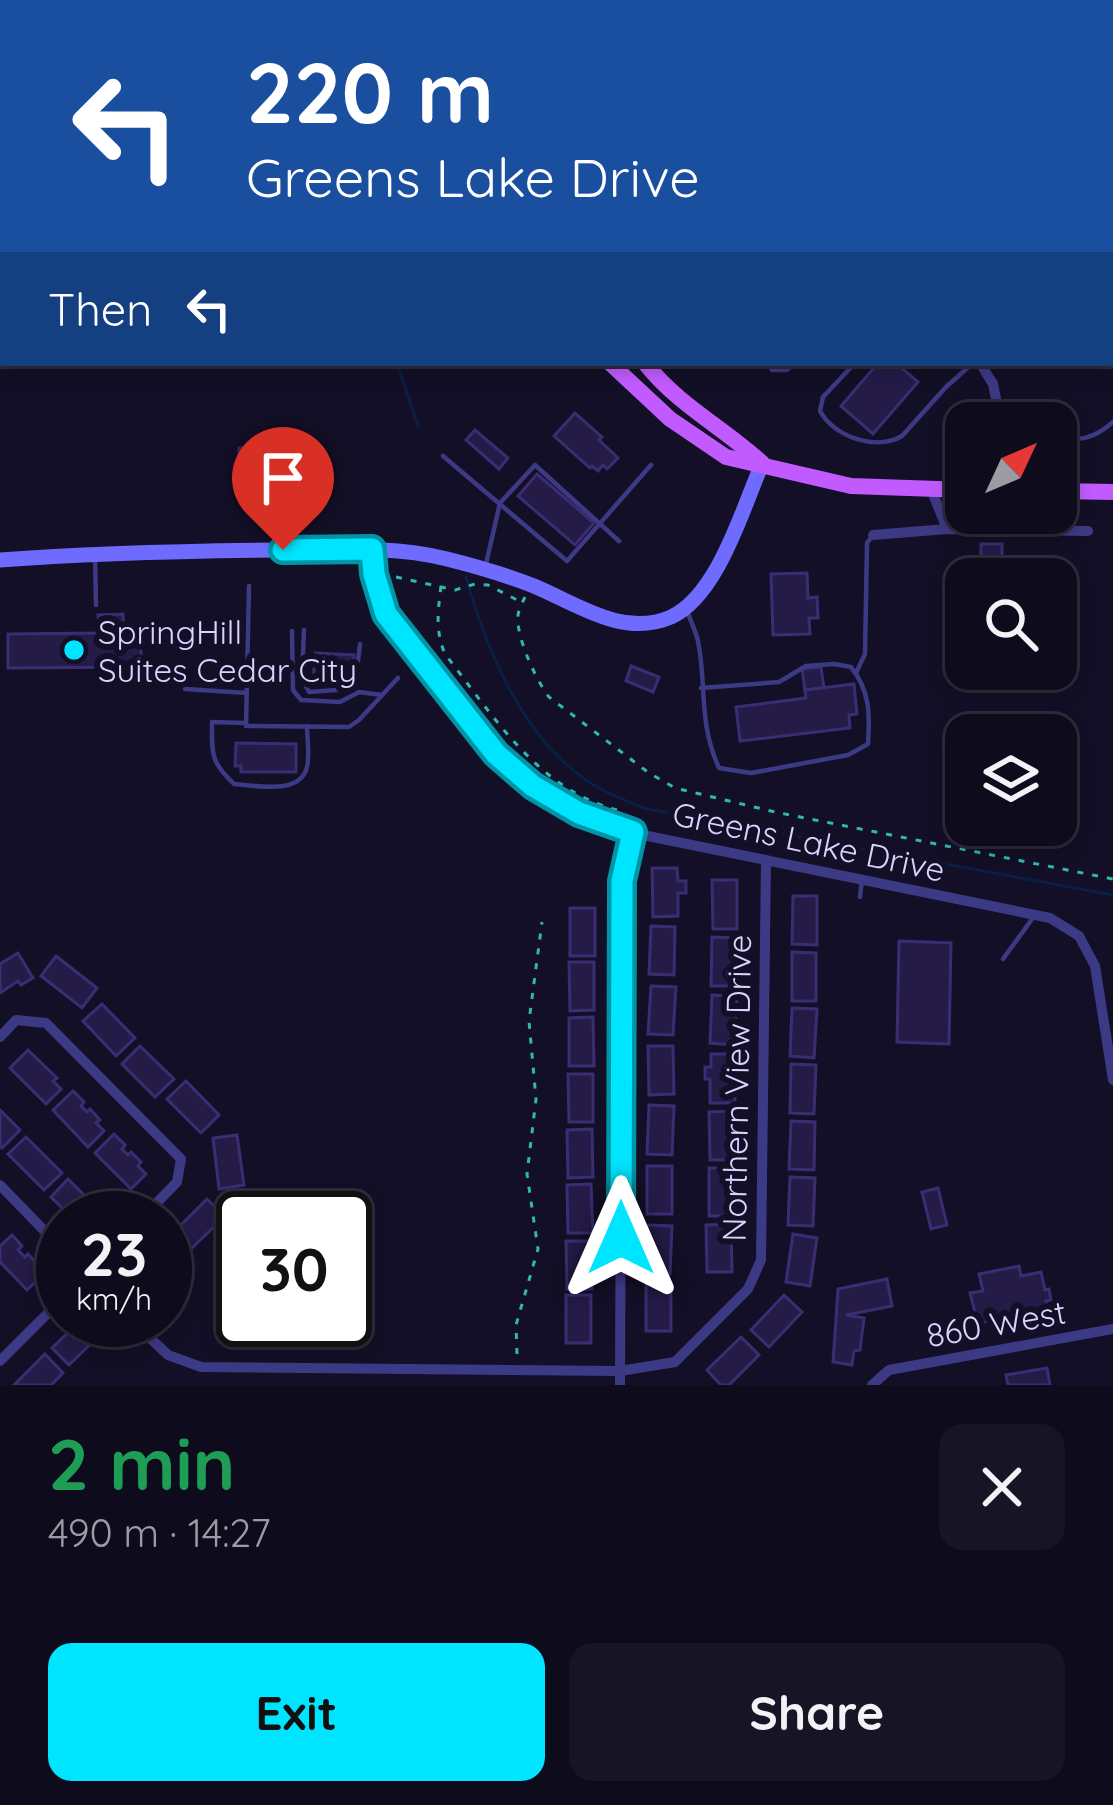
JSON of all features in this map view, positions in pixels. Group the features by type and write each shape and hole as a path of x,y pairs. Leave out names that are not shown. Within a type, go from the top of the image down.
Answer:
{"main road":[{"path":"613,366 640,394 726,458 833,484 945,489"},
{"path":"648,366 680,400 735,438 762,464"},
{"path":"1077,491 1113,492"}],"street":[{"path":"978,366 993,384 997,402"},
{"path":"0,560 95,553 372,549 444,558 530,584 611,621 643,625 670,617 698,600 717,569 762,464"},
{"path":"931,489 945,524"},
{"path":"873,535 945,529"},
{"path":"1077,531 1088,531"},
{"name":"Greens Lake Drive","path":"372,549 386,614 496,754 533,786 579,813 633,832 1050,918 1079,936 1095,966 1108,1021 1113,1080"},
{"path":"620,1385 622,881 633,832"},
{"name":"Northern View Drive","path":"157,1347 178,1361 201,1367 620,1371 675,1362 748,1289 761,1260 766,860"},
{"path":"0,1037 16,1020 46,1023 181,1159 178,1182 169,1191"},
{"path":"0,1185 36,1222"},
{"path":"0,1361 36,1325"},
{"name":"860 West","path":"872,1385 889,1370 1113,1330"},
{"path":"200,1385 201,1367"},
{"path":"438,1370 438,1385"}],"lane":[{"path":"851,366 823,397 820,411 842,434 881,443 902,436 946,387 972,366"},
{"path":"1077,440 1100,434 1113,422"},
{"path":"443,456 567,560 650,465"},
{"path":"485,571 500,503 535,465 620,541"},
{"path":"856,673 865,654 867,543 873,535"},
{"path":"95,553 97,605"},
{"path":"246,723 249,586"},
{"path":"686,607 698,641 702,708 719,768 751,773 848,755 868,744 867,700 863,682 851,667 806,666 779,682 701,688"},
{"path":"304,630 302,679 309,692 357,689 382,695"},
{"path":"292,631 293,690 301,700 340,701 357,689"},
{"path":"357,689 360,644"},
{"path":"307,726 308,767 301,778 285,787 234,784 211,756 212,722 349,727 398,678"},
{"path":"185,688 247,692"},
{"path":"860,897 862,880"},
{"path":"1003,959 1035,915"}],"path":[{"path":"396,577 455,590 488,585 522,602"},
{"path":"530,584 518,613 519,633 540,686 649,773 675,788 1113,878"},
{"path":"441,586 437,624 445,654 527,755 577,796 617,810 617,827"},
{"path":"517,1354 516,1325 538,1249 527,1174 536,1099 529,1021 542,922"}],"building":[{"path":"875,366 899,366 918,382 873,434 841,406"},
{"path":"575,413 618,458 607,469 603,465 598,471 590,468 554,436"},
{"path":"475,430 508,458 499,469 466,440"},
{"path":"239,448 312,449 312,484 239,483"},
{"path":"537,474 594,523 575,545 518,496"},
{"path":"981,544 1002,544 1002,558 981,558"},
{"path":"807,573 808,598 817,597 818,618 809,618 810,634 773,635 771,574"},
{"path":"123,614 124,633 99,633 98,615"},
{"name":"SpringHill Suites Cedar City","path":"141,633 141,667 8,668 8,634"},
{"path":"315,653 354,655 353,686 313,684"},
{"path":"631,666 659,677 653,692 626,681"},
{"path":"821,667 824,688 805,690 802,669"},
{"path":"854,684 857,714 849,715 850,728 740,741 736,707 806,698 805,690"},
{"path":"236,743 296,744 296,772 241,772 241,766 235,766"},
{"path":"652,868 677,868 678,881 686,881 686,893 678,893 678,916 653,917"},
{"path":"712,880 737,880 737,929 713,929"},
{"path":"793,896 817,896 817,945 792,944"},
{"path":"570,908 595,908 595,956 570,956"},
{"path":"651,926 675,927 674,975 649,974"},
{"path":"712,937 737,938 736,986 711,986"},
{"path":"899,941 951,943 949,1044 897,1042"},
{"path":"792,952 816,953 816,1001 792,1001"},
{"path":"18,953 33,978 0,993 0,964"},
{"path":"56,956 97,988 82,1008 41,976"},
{"path":"569,962 594,962 594,1010 570,1011"},
{"path":"651,986 676,987 673,1035 648,1034"},
{"path":"712,995 737,997 734,1045 710,1043"},
{"path":"102,1004 135,1038 116,1056 83,1021"},
{"path":"792,1008 817,1009 814,1058 790,1056"},
{"path":"593,1017 594,1066 569,1066 569,1018"},
{"path":"140,1046 174,1079 155,1097 122,1064"},
{"path":"648,1046 673,1046 674,1094 649,1095"},
{"path":"28,1050 57,1078 53,1081 61,1089 46,1104 10,1068"},
{"path":"711,1054 735,1054 735,1103 710,1103 705,1067 711,1067"},
{"path":"791,1064 816,1065 814,1114 790,1113"},
{"path":"568,1074 593,1074 593,1122 569,1122"},
{"path":"186,1081 219,1115 201,1133 167,1099"},
{"path":"73,1091 104,1131 88,1147 53,1110"},
{"path":"649,1105 674,1106 672,1155 647,1154"},
{"path":"0,1110 20,1130 2,1148 0,1145"},
{"path":"734,1111 735,1160 710,1160 709,1112"},
{"path":"791,1121 815,1122 814,1170 789,1169"},
{"path":"592,1129 593,1177 568,1178 567,1130"},
{"path":"114,1134 146,1174 131,1189 95,1153"},
{"path":"237,1135 244,1185 219,1189 213,1138"},
{"path":"26,1137 62,1173 44,1190 8,1154"},
{"path":"647,1166 672,1166 672,1214 647,1214"},
{"path":"709,1168 733,1168 734,1216 709,1216"},
{"path":"790,1177 815,1178 813,1226 788,1225"},
{"path":"68,1179 80,1191 57,1191"},
{"path":"591,1184 593,1233 568,1233 567,1185"},
{"path":"938,1188 947,1225 931,1229 922,1192"},
{"path":"207,1199 216,1208 216,1225 192,1248 192,1214"},
{"path":"731,1224 732,1272 707,1272 706,1225"},
{"path":"647,1225 672,1226 670,1274 646,1273"},
{"path":"793,1234 817,1238 810,1286 786,1282"},
{"path":"12,1235 22,1246 18,1250 36,1263 36,1282 27,1290 0,1262 0,1246"},
{"path":"566,1241 591,1241 592,1289 567,1289"},
{"path":"1019,1266 1021,1276 1041,1272 1051,1300 1046,1301 1048,1311 1000,1326 998,1319 978,1324 970,1293 983,1291 979,1274"},
{"path":"887,1279 892,1306 846,1315 864,1318 860,1350 854,1351 852,1365 833,1362 838,1289"},
{"path":"646,1283 671,1284 671,1331 646,1331"},
{"path":"566,1295 591,1295 591,1343 566,1343"},
{"path":"784,1295 802,1312 769,1347 751,1330"},
{"path":"741,1337 759,1355 729,1385 721,1385 707,1370"},
{"path":"53,1347 88,1347 69,1365"},
{"path":"45,1354 63,1373 51,1385 14,1385"},
{"path":"1047,1368 1050,1385 1008,1385 1006,1375"}],"waterway":[{"path":"398,366 418,426"},
{"path":"466,577 498,667 531,724 573,771 610,794 643,808 1113,895"}],"place":[{"name":"SpringHill Suites Cedar City","path":"74,650"}],"route":[{"path":"283,550 372,549 386,614 496,754 533,786 579,813 633,832 622,881 621,1238"}]}
